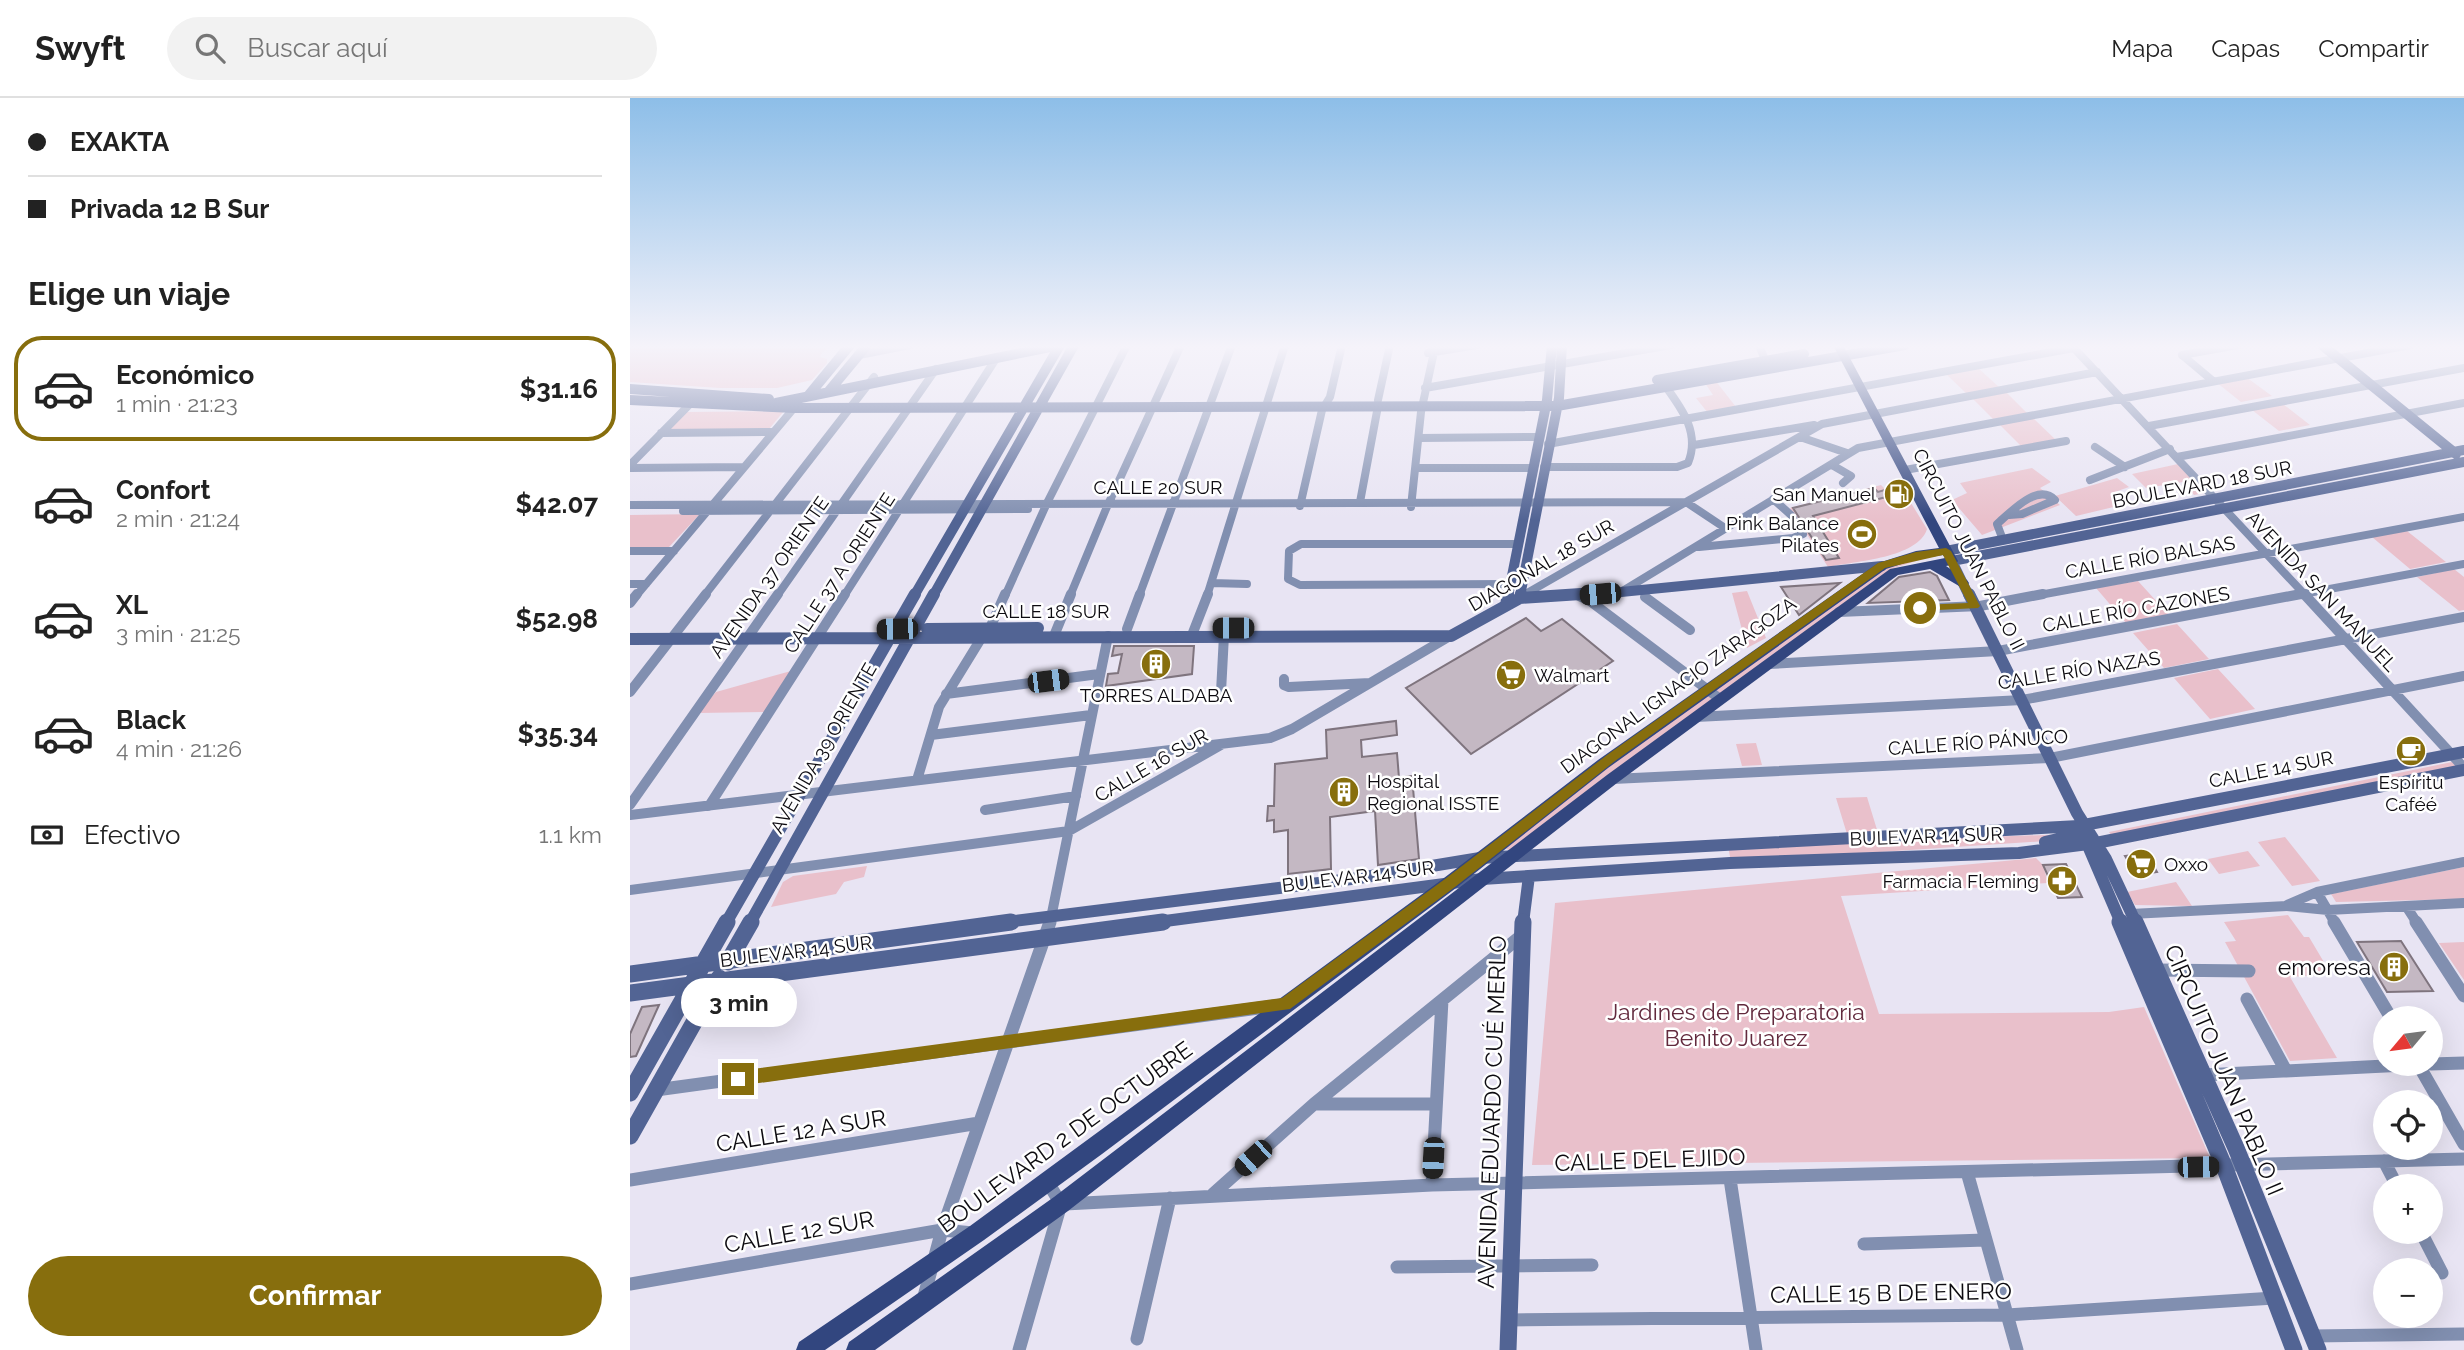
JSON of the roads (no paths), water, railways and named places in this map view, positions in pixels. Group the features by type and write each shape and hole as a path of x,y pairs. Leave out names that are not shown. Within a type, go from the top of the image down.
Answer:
{"main road":[{"path":"681,403 749,406 761,403"},
{"path":"841,403 1300,403"},
{"path":"1551,403 1538,437 1537,504 1520,598 1645,597 1868,576"},
{"path":"1552,403 1549,444 1525,504 1506,605 1882,566"},
{"name":"CIRCUITO JUAN PABLO II","path":"1869,403 1939,535 2086,831 2131,914 2203,1075 2315,1343"},
{"path":"2393,403 2459,451 2464,461"},
{"name":"AVENIDA 39 ORIENTE","path":"630,1093 754,873 1026,405"},
{"name":"AVENIDA 39 ORIENTE","path":"778,870 1040,405"},
{"name":"BOULEVARD 18 SUR","path":"1949,556 2003,540 2459,451"},
{"name":"BOULEVARD 18 SUR","path":"1949,556 2225,510 2464,461"},
{"path":"2177,506 2188,516"},
{"path":"2145,512 2156,522"},
{"path":"2104,521 2113,530"},
{"path":"1916,555 1939,535"},
{"name":"DIAGONAL IGNACIO ZARAGOZA","path":"1450,883 1603,764 1882,566 1916,555 1949,556"},
{"name":"DIAGONAL IGNACIO ZARAGOZA","path":"1482,879 1612,779 1898,570 1929,564 1949,556"},
{"path":"1929,564 1963,583"},
{"name":"DIAGONAL 18 SUR","path":"1451,636 1520,598"},
{"name":"CALLE 18 SUR","path":"630,639 675,635 986,633 1127,629 1462,630"},
{"name":"CALLE 18 SUR","path":"630,631 675,635"},
{"name":"CALLE 18 SUR","path":"1056,632 1108,636 1194,631 1224,635 1252,631 1451,636"},
{"name":"CALLE 14 SUR","path":"2086,831 2144,820 2164,810 2458,753"},
{"name":"CALLE 14 SUR","path":"2086,831 2464,769"},
{"name":"CIRCUITO JUAN PABLO II","path":"2086,831 2224,1166 2294,1350"},
{"name":"BULEVAR 14 SUR","path":"630,993 1482,879 1730,863 2020,852 2086,831"},
{"name":"BULEVAR 14 SUR","path":"630,974 1052,916 1359,878 1480,858 2086,831"},
{"name":"AVENIDA EDUARDO CUÉ MERLO","path":"1508,1350 1521,936 1529,876"},
{"path":"858,1350 1061,1204 1482,879"},
{"name":"BOULEVARD 2 DE OCTUBRE","path":"807,1350 977,1233 1450,883"},
{"name":"AVENIDA 39 ORIENTE","path":"630,1136 730,959"}],"street":[{"path":"630,603 799,403"},
{"path":"1300,505 1326,403"},
{"path":"1360,502 1378,403"},
{"path":"1411,504 1422,403"},
{"path":"1416,468 1677,467 1690,461 1694,445 1688,418 1677,403"},
{"path":"1549,444 1769,403"},
{"name":"DIAGONAL 18 SUR","path":"1520,598 1822,424 1931,403"},
{"path":"1621,592 1858,448 2093,403"},
{"name":"AVENIDA SAN MANUEL","path":"2127,403 2393,690 2458,753 2464,769"},
{"path":"2149,426 2271,403"},
{"path":"2177,457 2462,403"},
{"path":"630,466 690,404"},
{"name":"CALLE 37 A ORIENTE","path":"709,806 966,404"},
{"path":"1127,629 1210,404"},
{"path":"1194,631 1237,505 1266,404"},
{"path":"630,692 852,405"},
{"name":"AVENIDA 37 ORIENTE","path":"630,805 909,405"},
{"path":"917,780 946,694 986,633 1097,405"},
{"path":"1056,632 1108,506 1155,405"},
{"path":"1694,445 1822,424"},
{"path":"661,433 774,432"},
{"path":"1419,439 1538,437"},
{"path":"1801,437 1847,453"},
{"path":"1905,470 2066,441"},
{"path":"2095,447 2125,467"},
{"path":"2090,480 2170,449"},
{"path":"1832,464 1851,476 1843,483"},
{"path":"630,466 744,467"},
{"path":"2003,540 1997,526 2009,515 2041,493 2048,494 2055,500 2022,514 2009,515"},
{"path":"1695,548 1793,538 1803,534 1791,515 1773,499"},
{"name":"CALLE 20 SUR","path":"1300,505 1360,502 1411,504"},
{"path":"1686,502 1725,528"},
{"name":"CALLE 20 SUR","path":"630,505 839,507 1686,502"},
{"name":"CALLE 20 SUR","path":"1537,504 1676,507"},
{"name":"CALLE 20 SUR","path":"630,512 710,507"},
{"name":"CALLE RÍO BALSAS","path":"1839,612 1975,606 2464,517"},
{"path":"1510,584 1300,585 1288,579 1289,551 1301,544 1518,544"},
{"path":"630,551 674,551"},
{"name":"CALLE RÍO CAZONES","path":"1769,663 1998,652 2464,564"},
{"path":"1212,583 1247,584"},
{"path":"630,584 646,584"},
{"path":"1645,597 1690,630"},
{"path":"1585,598 1720,699"},
{"name":"CALLE RÍO NAZAS","path":"1696,717 2022,700 2464,617"},
{"path":"1221,692 1224,635"},
{"path":"922,1304 942,1230 1052,916 1108,636"},
{"name":"DIAGONAL 18 SUR","path":"1224,743 1282,734 1451,636"},
{"path":"946,694 1099,674"},
{"name":"CALLE RÍO PÁNUCO","path":"1612,779 2050,758 2464,676"},
{"path":"1284,678 1283,684 1289,687 1373,682"},
{"path":"931,735 1091,715"},
{"name":"CALLE 16 SUR","path":"630,815 1224,743"},
{"name":"CALLE 16 SUR","path":"630,890 1069,831 1224,743"},
{"path":"985,810 1076,796"},
{"path":"2287,905 2317,892 2464,862"},
{"name":"AVENIDA 39 ORIENTE","path":"730,959 778,870"},
{"path":"2317,892 2384,1006"},
{"path":"2131,914 2287,905 2328,911 2464,903"},
{"path":"2406,905 2464,996"},
{"path":"1212,1194 1314,1104 1521,936"},
{"path":"2157,970 2249,971"},
{"path":"2247,999 2286,1071"},
{"path":"1432,1185 1442,1000"},
{"path":"656,1090 1285,1004"},
{"path":"2443,1063 2464,1062"},
{"path":"2203,1075 2373,1066"},
{"path":"2425,1076 2464,1144"},
{"path":"1314,1104 1436,1104"},
{"name":"CALLE 12 A SUR","path":"630,1180 979,1123"},
{"name":"CALLE DEL EJIDO","path":"1061,1204 1212,1194 1432,1185 2464,1159"},
{"path":"2384,1161 2391,1174"},
{"path":"1967,1172 2017,1350"},
{"path":"1730,1179 1756,1350"},
{"path":"1019,1350 1061,1204 1047,1181"},
{"path":"1137,1339 1170,1198"},
{"name":"CALLE 12 SUR","path":"630,1284 942,1230 977,1233"},
{"path":"1864,1244 1985,1240"},
{"path":"1397,1267 1592,1265"},
{"name":"CALLE 15 B DE ENERO","path":"1509,1320 2007,1315 2274,1298"},
{"path":"2315,1343 2464,1334"}],"place":[{"name":"San Manuel","path":"1899,494"},
{"name":"Pink Balance Pilates","path":"1862,534"},
{"name":"TORRES ALDABA","path":"1156,664"},
{"name":"Walmart","path":"1511,675"},
{"name":"Espíritu Caféé","path":"2411,751"},
{"name":"Hospital Regional ISSTE","path":"1344,792"},
{"name":"Oxxo","path":"2141,864"},
{"name":"Farmacia Fleming","path":"2062,881"},
{"name":"emoresa","path":"2394,967"}],"park label":[{"name":"Jardines de Preparatoria Benito Juarez","path":"1736,1025"}]}
